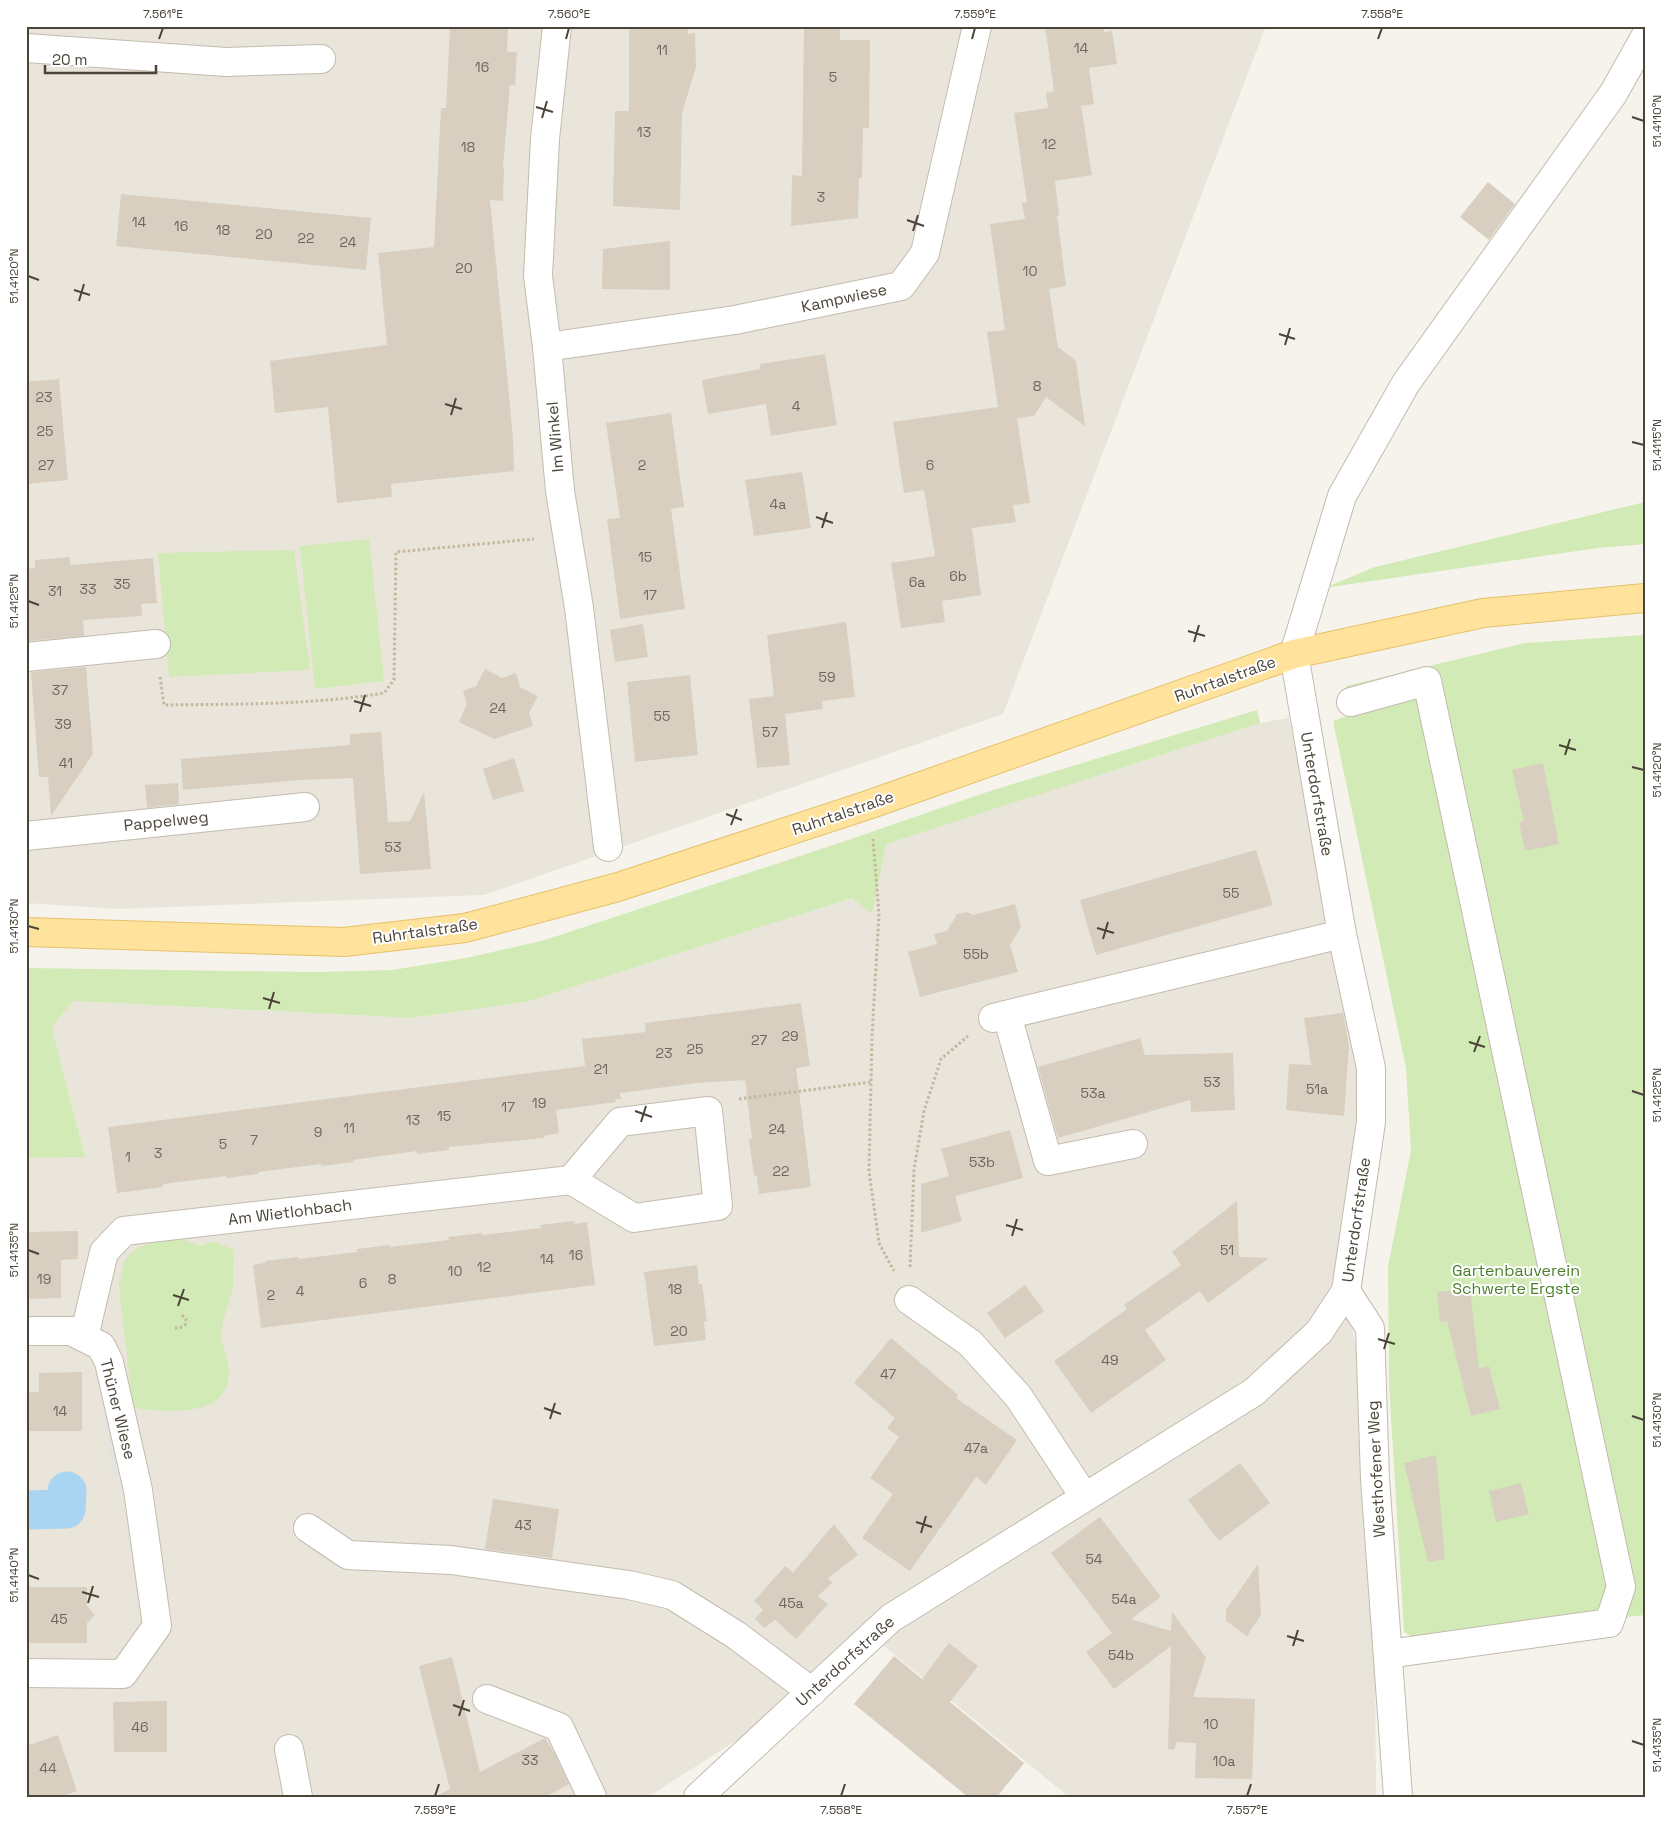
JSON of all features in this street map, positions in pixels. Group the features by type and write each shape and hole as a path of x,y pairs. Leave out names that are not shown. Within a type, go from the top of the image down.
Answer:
{"main road":[{"name":"Ruhrtalstraße","path":"26,932 344,942 465,928 618,887 868,805 1294,654 1483,613 1645,598"}],"street":[{"name":"Im Winkel","path":"557,26 545,139 538,276 547,347 560,491 579,608 608,846"},
{"name":"Kampwiese","path":"547,347 735,320 901,286 925,253 977,26"},
{"path":"1294,654 1342,496 1406,383 1613,94 1645,37"},
{"path":"26,48 226,62 320,58"},
{"path":"26,657 156,644"},
{"name":"Unterdorfstraße","path":"698,1797 891,1618 1084,1496 1254,1392 1319,1332 1346,1291 1371,1122 1371,1077 1342,934 1294,654"},
{"path":"1351,702 1427,681 1621,1587 1609,1624 1388,1654"},
{"name":"Pappelweg","path":"26,836 305,807"},
{"path":"1133,1144 1048,1161 1000,1017 1342,934"},
{"path":"708,1111 718,1206 634,1218 571,1180 620,1122 708,1111"},
{"name":"Am Wietlohbach","path":"84,1337 104,1252 124,1231 571,1180"},
{"name":"Westhofener Weg","path":"1346,1291 1370,1328 1375,1479 1398,1797"},
{"path":"909,1300 970,1343 1018,1396 1084,1496"},
{"name":"Thüner Wiese","path":"26,1331 70,1330 101,1346 109,1362 138,1490 157,1626 124,1674 26,1673"},
{"path":"308,1528 348,1555 451,1560 629,1585 672,1595 736,1635 812,1692"},
{"path":"487,1699 559,1727 592,1797"},
{"path":"289,1750 298,1797"}],"path":[{"path":"156,644 164,705 271,704 352,698 384,693 394,680 396,552 567,535"},
{"path":"868,805 875,856 879,914 869,1171 879,1243 909,1300"},
{"path":"909,1300 914,1169 924,1111 941,1059 965,1038 1000,1017"},
{"path":"708,1111 741,1098 871,1082"},
{"path":"175,1328 185,1325 186,1319 182,1315"}],"shaded area":[{"path":"26,26 1266,26 1003,714 484,895 117,909 26,903"},
{"path":"1289,718 1357,1061 1355,1158 1338,1256 1359,1363 1375,1657 1376,1797 1069,1797 884,1646 648,1797 26,1797 26,1158 85,1157 52,1027 73,1001 411,1018 526,1002 852,898 885,844 1260,723"},
{"path":"118,1424 124,1477 112,1478 106,1425"}],"green space":[{"path":"1645,502 1645,544 1598,548 1324,588 1375,567"},
{"path":"369,539 384,681 315,689 300,546"},
{"path":"294,550 310,670 169,677 158,553"},
{"name":"Gartenbauverein Schwerte Ergste","path":"1645,635 1645,1615 1421,1642 1404,1632 1389,1384 1388,1267 1411,1150 1406,1068 1333,721 1355,713 1346,686 1525,643"},
{"path":"1257,710 1260,723 886,844 872,914 852,898 526,1002 411,1018 73,1001 52,1027 85,1157 26,1158 26,968 317,972 392,970 466,958 545,940 990,791"},
{"path":"170,1238 202,1246 213,1241 234,1250 233,1285 221,1334 229,1366 226,1387 219,1398 208,1405 193,1409 162,1411 133,1408 119,1287 123,1265 126,1258 136,1249 155,1241"}],"building":[{"path":"450,26 508,26 507,52 517,52 515,85 510,85 503,167 503,201 490,200 513,437 514,471 391,484 392,497 337,503 328,407 275,413 270,361 387,345 378,253 434,247 441,108 446,108"},
{"path":"629,26 688,26 688,34 695,33 696,67 682,113 680,210 613,206 615,111 629,111"},
{"path":"804,26 840,26 840,40 870,40 869,128 863,128 862,178 859,178 858,218 791,226 792,175 802,176"},
{"path":"1045,26 1103,26 1104,32 1112,31 1117,64 1089,68 1094,104 1081,106 1092,175 1055,181 1059,216 1057,216 1066,286 1049,289 1058,347 1076,361 1085,426 1046,397 1034,416 1017,418 1030,503 1013,505 1016,522 972,528 981,595 942,601 945,622 901,628 891,563 935,556 924,490 904,493 893,422 998,407 987,332 1005,330 990,224 1025,219 1022,203 1027,202 1014,113 1048,108 1046,93 1054,91"},
{"path":"1488,182 1515,204 1489,240 1460,217"},
{"path":"121,194 371,218 366,270 116,246"},
{"path":"670,241 670,290 602,289 603,249"},
{"path":"825,354 837,425 771,436 766,404 708,414 702,380 760,369 760,364"},
{"path":"59,379 68,480 26,484 26,382"},
{"path":"671,413 684,507 671,509 685,609 620,619 607,519 620,518 606,423"},
{"path":"802,472 811,528 754,536 745,480"},
{"path":"70,557 70,565 153,558 157,603 141,604 142,616 83,620 84,636 28,641 26,569 35,568 35,560"},
{"path":"846,622 855,697 822,701 823,709 785,714 790,765 757,768 749,699 774,696 767,635"},
{"path":"643,624 648,657 615,662 610,630"},
{"path":"86,667 93,754 51,816 48,777 39,777 31,672"},
{"path":"485,669 502,678 516,673 520,687 538,696 529,713 533,726 494,739 459,722 467,704 463,691 476,686"},
{"path":"690,675 698,755 635,762 627,682"},
{"path":"381,732 388,822 410,821 424,792 431,869 360,874 353,778 300,780 183,790 181,759 350,745 350,734"},
{"path":"514,758 524,791 493,800 483,769"},
{"path":"1543,763 1559,844 1525,851 1519,822 1524,821 1512,770"},
{"path":"178,783 179,804 147,808 145,785"},
{"path":"1256,850 1273,905 1096,955 1080,900"},
{"path":"1015,904 1021,927 1010,945 1018,972 920,997 908,952 937,944 934,934 947,931 957,914 967,912 973,915"},
{"path":"801,1003 810,1066 796,1068 811,1187 759,1194 757,1176 754,1176 749,1139 752,1138 745,1080 697,1083 620,1093 621,1099 615,1099 616,1102 556,1110 559,1133 544,1136 544,1138 449,1147 449,1150 417,1154 417,1151 353,1160 354,1162 322,1166 321,1164 258,1172 258,1174 163,1184 163,1187 117,1193 108,1127 585,1066 582,1039 646,1032 645,1023"},
{"path":"1343,1013 1349,1046 1344,1116 1286,1110 1289,1064 1311,1065 1304,1018"},
{"path":"1140,1038 1145,1055 1233,1053 1235,1110 1191,1112 1190,1100 1058,1138 1038,1067"},
{"path":"1010,1130 1023,1178 955,1196 962,1221 921,1233 921,1184 949,1176 941,1149"},
{"path":"1237,1201 1239,1257 1269,1258 1208,1303 1200,1291 1145,1330 1166,1360 1091,1413 1054,1361 1127,1309 1124,1305 1181,1265 1172,1252"},
{"path":"574,1221 574,1224 587,1222 595,1285 261,1328 253,1265 265,1263 265,1261 357,1252 357,1249 449,1240 448,1237 541,1228 540,1225"},
{"path":"78,1231 78,1259 61,1260 61,1298 26,1299 26,1232"},
{"path":"697,1265 699,1284 702,1284 707,1321 704,1322 706,1340 654,1346 644,1272"},
{"path":"1025,1285 1044,1311 1005,1338 987,1313"},
{"path":"1470,1289 1479,1368 1489,1366 1500,1409 1471,1416 1447,1321 1440,1322 1437,1292"},
{"path":"891,1338 958,1395 956,1398 1017,1440 986,1485 976,1477 910,1571 862,1538 893,1494 870,1478 899,1437 887,1428 895,1418 854,1383"},
{"path":"82,1372 82,1431 26,1431 26,1392 39,1392 39,1373"},
{"path":"1436,1455 1445,1559 1428,1562 1404,1463"},
{"path":"1240,1463 1270,1503 1219,1541 1188,1500"},
{"path":"1521,1483 1529,1514 1496,1522 1489,1491"},
{"path":"493,1499 559,1509 552,1558 485,1549"},
{"path":"1100,1517 1161,1597 1131,1619 1171,1631 1172,1612 1206,1658 1193,1697 1255,1699 1252,1779 1195,1778 1196,1743 1177,1742 1174,1750 1168,1749 1171,1646 1114,1689 1086,1652 1112,1633 1051,1553"},
{"path":"834,1524 858,1555 828,1578 832,1583 818,1596 828,1604 796,1639 775,1620 764,1628 755,1619 763,1610 754,1601 785,1566 793,1573"},
{"path":"1258,1564 1261,1615 1247,1636 1226,1621 1226,1610"},
{"path":"26,1587 87,1587 87,1606 95,1615 87,1623 87,1643 26,1643"},
{"path":"949,1643 978,1666 950,1702 1024,1763 997,1797 968,1797 854,1704 894,1656 922,1679"},
{"path":"452,1657 480,1772 545,1738 569,1784 545,1797 435,1797 450,1789 419,1666"},
{"path":"167,1701 167,1752 114,1752 113,1702"},
{"path":"58,1735 77,1791 60,1797 26,1797 26,1746"}],"waterway":[{"path":"26,1510 66,1509 67,1491"}]}
